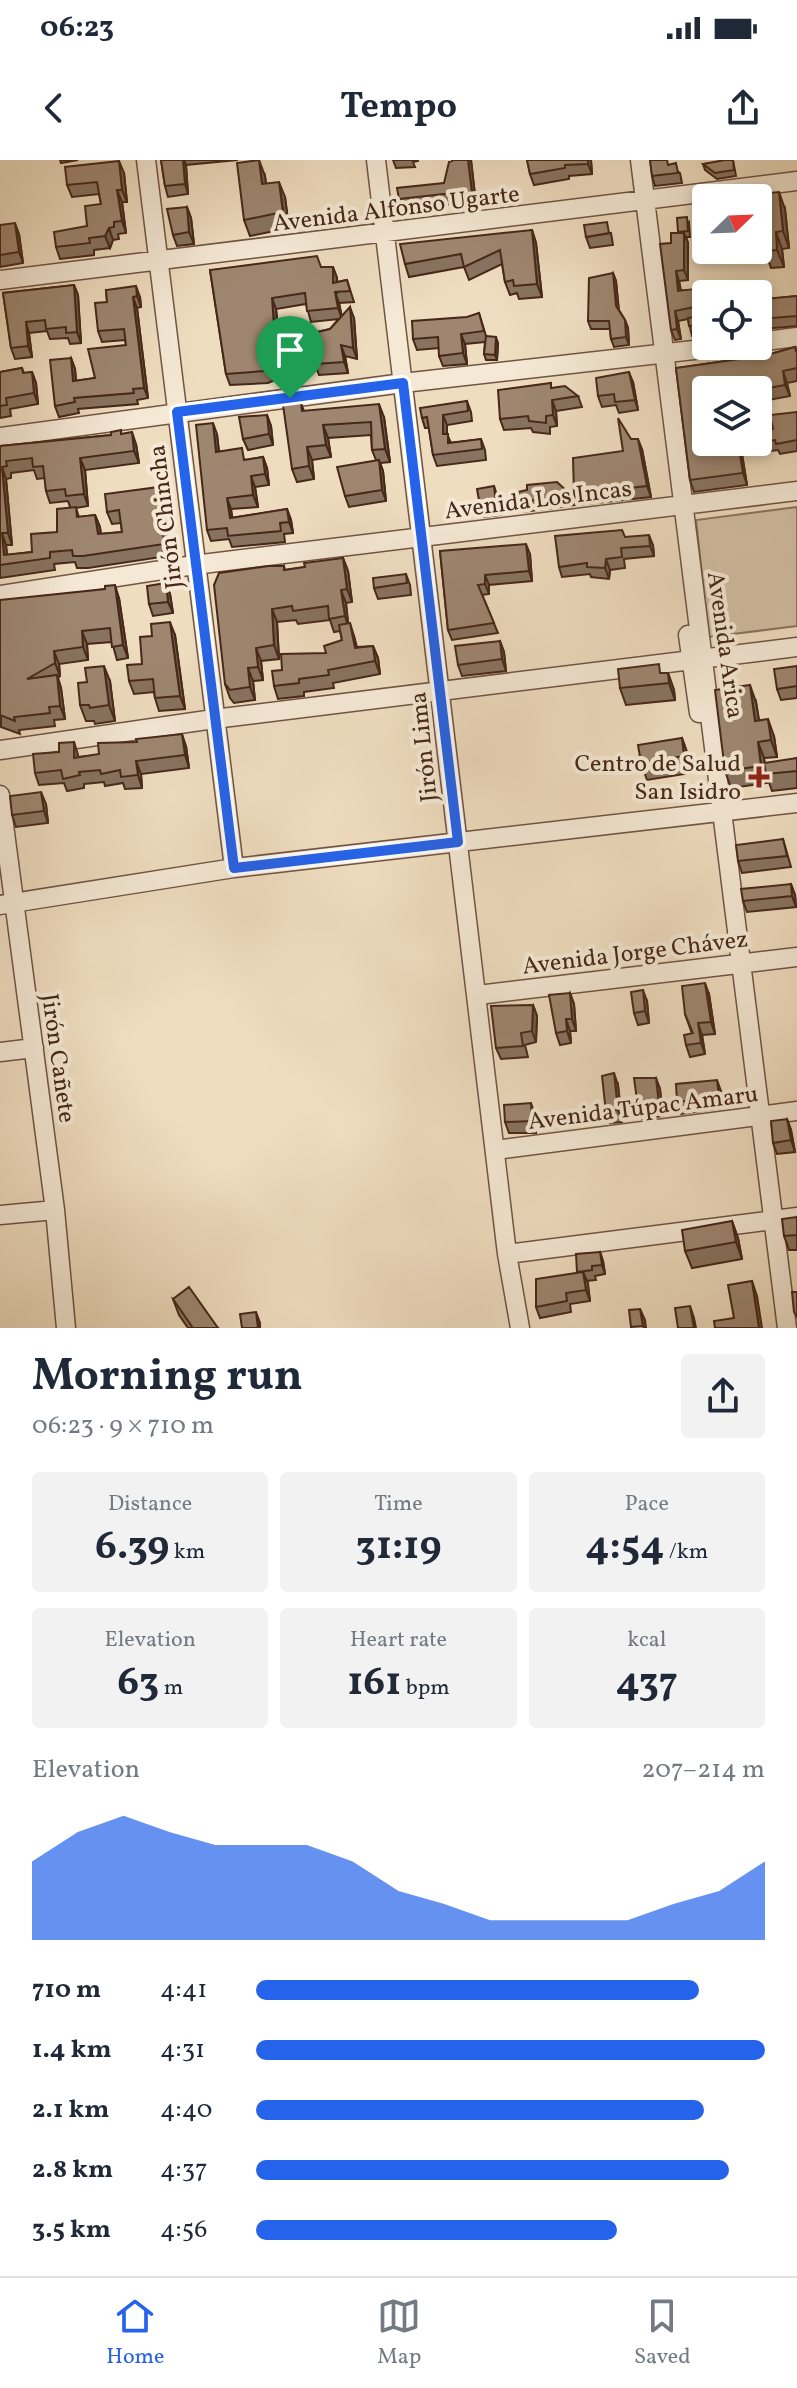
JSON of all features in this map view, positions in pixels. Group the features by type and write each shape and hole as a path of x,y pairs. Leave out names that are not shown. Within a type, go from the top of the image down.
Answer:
{"street":[{"name":"Jirón Chincha","path":"146,160 234,868"},
{"name":"Jirón Lima","path":"376,160 507,1254 520,1328"},
{"name":"Avenida Arica","path":"628,160 640,203"},
{"name":"Avenida Arica","path":"640,160 640,203 767,1220 775,1328"},
{"name":"Avenida Alfonso Ugarte","path":"0,280 640,203 797,181"},
{"path":"772,340 797,337"},
{"path":"0,437 403,383 692,351"},
{"name":"Avenida Los Incas","path":"0,595 194,565 797,491"},
{"path":"0,750 214,719 797,647"},
{"name":"Jirón Cañete","path":"0,795 7,904 34,1048 55,1210 66,1328"},
{"path":"7,904 234,868 797,803"},
{"name":"Avenida Jorge Chávez","path":"478,995 797,957"},
{"path":"0,1052 34,1048"},
{"name":"Avenida Túpac Amaru","path":"495,1150 797,1111"},
{"path":"0,1215 55,1210"},
{"path":"507,1254 797,1217"},
{"name":"Avenida Arica","path":"767,1220 787,1328"}],"shaded area":[{"path":"797,507 797,626 709,637 696,520"}],"building":[{"path":"161,160 183,160 185,184 165,186"},
{"path":"259,160 262,184 279,182 283,212 244,220 237,163"},
{"path":"452,160 468,160 472,193 453,199 452,193 399,199 397,188 444,183"},
{"path":"527,160 588,160 588,164 565,165 565,168 530,174"},
{"path":"650,160 667,160 668,165 676,163 678,173 652,176"},
{"path":"733,160 734,170 715,173 703,164"},
{"path":"119,161 122,190 117,190 122,221 114,222 114,227 109,228 105,236 89,238 90,243 56,247 54,232 87,226 85,206 101,204 97,182 67,185 65,167"},
{"path":"779,192 783,231 776,232 777,250 772,250 772,193"},
{"path":"187,207 189,232 173,235 167,209"},
{"path":"687,217 688,231 678,232 677,218"},
{"path":"607,222 609,233 586,237 584,225"},
{"path":"15,223 19,252 0,255 0,225"},
{"path":"532,230 537,284 514,286 513,280 505,282 500,250 464,267 461,254 405,264 400,244"},
{"path":"671,233 684,233 684,270 676,271 678,291 692,289 692,307 675,311 677,329 671,330 660,244 671,243"},
{"path":"317,256 321,267 333,267 333,283 347,280 350,291 335,292 338,308 307,311 305,293 272,298 275,338 286,335 287,339 330,329 350,307 353,348 341,345 344,362 315,364 314,358 302,360 301,356 264,371 226,374 210,270"},
{"path":"613,273 616,306 625,320 626,337 611,339 609,321 588,321 589,278"},
{"path":"74,285 77,332 66,333 66,327 46,329 45,320 26,322 28,346 11,348 3,293"},
{"path":"136,286 137,296 133,297 144,388 133,389 134,393 74,398 75,402 55,406 50,360 71,358 73,381 95,378 88,349 126,345 124,329 98,331 95,303 107,302 106,290"},
{"path":"797,296 797,316 772,318 772,298"},
{"path":"479,313 484,331 461,334 463,353 439,356 438,337 413,339 412,321 467,317"},
{"path":"486,336 496,337 495,355 484,354"},
{"path":"795,347 797,351 797,368 783,371 785,385 772,387 772,376 692,376 692,456 740,456 743,473 690,480 676,368 732,360 772,360 772,354"},
{"path":"22,368 23,373 32,372 34,393 6,398 7,405 0,406 0,372"},
{"path":"629,372 635,400 615,402 614,394 598,396 596,378"},
{"path":"551,383 551,388 565,386 578,396 552,400 553,415 546,416 546,423 529,421 528,416 500,419 498,390"},
{"path":"467,401 468,411 443,415 443,434 448,434 448,443 481,439 482,449 433,455 427,417 422,418 420,408"},
{"path":"301,403 302,411 379,404 385,449 372,450 371,422 323,425 326,445 307,447 309,466 292,469 283,405"},
{"path":"797,412 797,440 776,444 772,440 772,415"},
{"path":"267,415 269,434 243,439 239,417"},
{"path":"618,418 631,439 638,439 647,486 574,494 573,458 623,451"},
{"path":"213,423 216,452 242,448 244,460 263,457 265,474 251,476 253,495 227,498 230,518 287,509 289,522 280,523 281,531 228,536 227,528 207,530 196,425"},
{"path":"121,430 121,434 132,432 134,451 80,458 84,494 66,496 65,489 46,491 43,466 33,467 32,458 6,461 7,466 2,467 8,533 2,533 4,555 32,552 31,534 57,532 57,509 76,507 77,517 95,515 98,534 122,532 119,510 107,512 105,494 159,487 164,544 83,556 73,556 72,550 50,552 50,558 0,565 0,446 111,435 111,432"},
{"path":"379,460 382,490 345,496 337,467"},
{"path":"557,482 571,495 520,502 518,492 527,490 527,485"},
{"path":"494,486 496,504 480,506 477,489"},
{"path":"622,530 625,537 649,535 650,546 621,548 622,557 606,559 605,568 587,567 587,563 559,567 555,536"},
{"path":"526,544 529,571 485,575 485,584 478,585 494,623 448,630 440,551"},
{"path":"343,558 347,589 341,590 345,616 329,619 328,606 293,611 292,606 272,609 274,645 256,648 258,667 248,668 250,687 230,690 225,684 214,585 219,573 269,566 284,566 284,570 305,567 304,563"},
{"path":"406,574 407,583 374,588 373,578"},
{"path":"166,583 168,602 149,604 147,586"},
{"path":"115,585 123,645 112,647 110,628 82,631 83,647 54,651 55,663 27,679 57,675 60,706 49,707 50,713 14,717 15,721 0,715 0,600 105,589 105,586"},
{"path":"170,622 180,696 155,698 153,679 129,681 127,665 142,664 140,637 152,636 151,624"},
{"path":"350,623 355,648 373,646 375,661 328,670 329,675 299,679 299,683 274,686 272,671 282,670 281,654 326,653 324,646 342,640 339,625"},
{"path":"500,641 502,659 458,665 455,646"},
{"path":"659,664 660,673 668,673 669,683 620,688 618,669"},
{"path":"104,666 109,705 90,708 89,705 80,705 78,683 87,682 85,668"},
{"path":"797,666 797,686 777,689 774,669"},
{"path":"750,685 755,721 768,719 771,740 758,742 761,766 725,771 715,690"},
{"path":"182,734 185,755 136,761 138,775 121,777 120,770 101,774 100,770 79,772 80,775 63,779 61,770 35,773 33,754 59,752 59,743 74,742 74,758 99,754 98,743 137,742 136,739"},
{"path":"682,738 684,756 641,763 638,745"},
{"path":"797,758 797,771 766,774 764,763"},
{"path":"41,792 44,811 12,815 10,796"},
{"path":"783,839 787,856 738,861 736,845"},
{"path":"791,884 792,896 743,901 741,889"},
{"path":"705,983 711,1022 698,1023 701,1043 686,1045 684,1035 693,1033 685,1014 682,986"},
{"path":"643,990 645,1011 634,1013 631,992"},
{"path":"570,993 572,1019 566,1019 567,1031 556,1033 549,995"},
{"path":"533,1005 532,1031 521,1033 523,1046 496,1048 491,1006"},
{"path":"614,1073 618,1110 606,1112 602,1076"},
{"path":"634,1078 656,1078 659,1105 638,1108"},
{"path":"717,1080 719,1097 677,1102 676,1084"},
{"path":"531,1103 532,1121 505,1122 504,1105"},
{"path":"787,1119 791,1140 773,1143 771,1121"},
{"path":"797,1217 797,1235 784,1236 782,1219"},
{"path":"732,1221 736,1242 685,1251 682,1230"},
{"path":"600,1252 602,1265 577,1272 576,1254"},
{"path":"583,1272 586,1290 566,1293 567,1301 536,1307 536,1279"},
{"path":"752,1281 759,1328 715,1328 714,1321 734,1318 728,1285"},
{"path":"189,1287 218,1328 193,1328 173,1299"},
{"path":"792,1292 797,1292 797,1317 794,1312"},
{"path":"690,1306 694,1328 678,1328 675,1308"},
{"path":"640,1309 643,1326 631,1327 629,1310"},
{"path":"256,1312 258,1328 242,1328 240,1314"}],"place":[{"name":"Centro de Salud San Isidro","path":"759,777"}],"route":[{"path":"403,383 458,842 234,868 177,412 290,398 403,383"}]}
